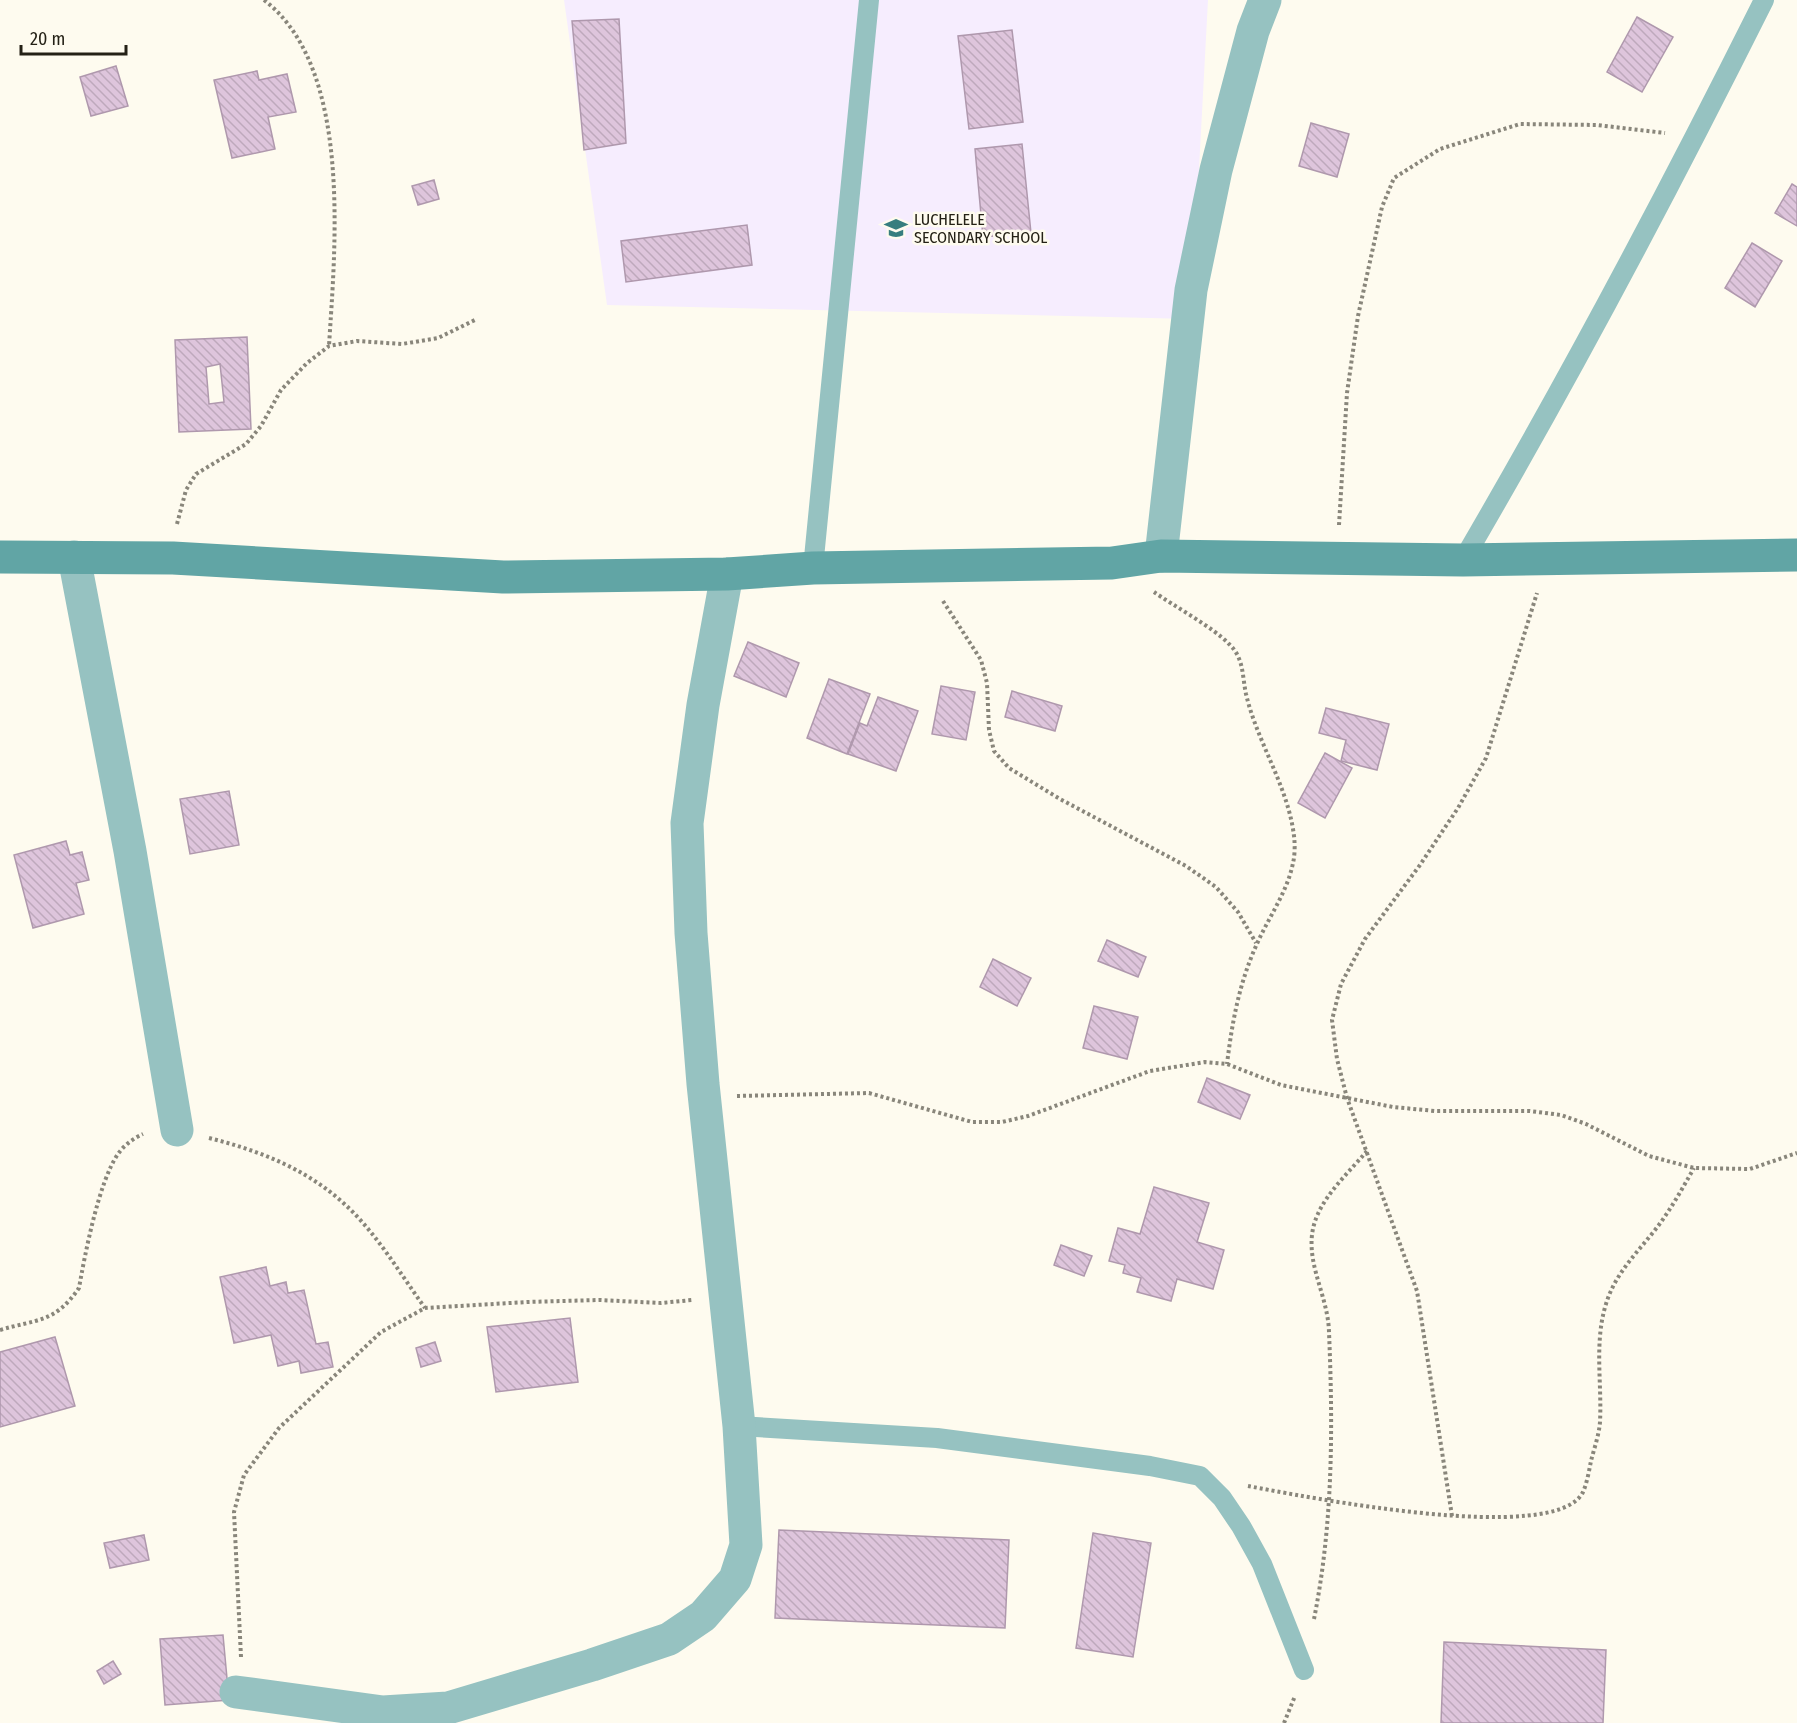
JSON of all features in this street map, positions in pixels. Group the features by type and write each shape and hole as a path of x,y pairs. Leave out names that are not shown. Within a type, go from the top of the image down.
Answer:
{"main road":[{"path":"0,557 173,558 503,577 728,574 813,568 1112,563 1161,556 1463,560 1797,555"}],"street":[{"path":"1161,556 1191,290 1216,170 1253,31 1265,0"},
{"path":"74,557 130,851 177,1130"},
{"path":"236,1692 383,1713 448,1708 592,1665 669,1639 703,1616 735,1580 746,1545 739,1426 703,1084 691,933 687,823 703,705 728,574"}],"lane":[{"path":"813,568 869,0"},
{"path":"1463,560 1552,406 1696,137 1764,0"},
{"path":"739,1426 938,1438 1150,1466 1200,1476 1222,1498 1262,1564 1304,1670"}],"path":[{"path":"264,0 278,11 314,68 332,148 335,238 329,346"},
{"path":"1338,558 1347,393 1358,316 1382,207 1394,178 1440,149 1520,124 1597,125 1696,137"},
{"path":"173,558 177,517 186,490 196,474 246,444 261,426 281,390 307,363 329,346 357,341 402,344 438,338 477,319"},
{"path":"1452,1516 1417,1291 1347,1098 1336,1059 1332,1020 1341,984 1365,939 1445,827 1486,758 1547,559"},
{"path":"1112,563 1229,643 1242,663 1246,694 1284,799 1294,836 1294,862 1276,909 1241,981 1227,1064"},
{"path":"922,566 981,660 987,683 990,730 994,751 1009,768 1060,799 1186,866 1216,887 1238,912 1257,944"},
{"path":"703,1084 730,1096 869,1093 972,1122 1002,1122 1028,1116 1150,1071 1205,1062 1227,1064 1281,1085 1435,1112 1530,1111 1561,1115 1586,1124 1649,1156 1694,1168 1750,1169 1797,1154"},
{"path":"0,1330 43,1320 60,1312 70,1301 79,1288 101,1195 118,1154 134,1138 152,1129 177,1130 249,1149 293,1167 341,1200 383,1248 425,1308"},
{"path":"1284,1723 1304,1670 1326,1547 1330,1502 1329,1328 1310,1250 1317,1216 1367,1151"},
{"path":"1200,1476 1330,1502 1452,1516 1529,1516 1551,1513 1576,1501 1583,1492 1600,1424 1599,1343 1606,1305 1620,1272 1656,1228 1694,1168"},
{"path":"236,1692 242,1666 234,1512 237,1493 244,1475 279,1428 381,1332 425,1308 598,1300 661,1303 725,1296"}],"shaded area":[{"name":"LUCHELELE SECONDARY SCHOOL","path":"564,0 1208,0 1191,319 607,305"}],"building":[{"path":"1637,17 1673,37 1642,92 1607,72"},
{"path":"619,19 626,143 584,150 572,21"},
{"path":"1012,30 1023,122 969,129 958,36"},
{"path":"116,66 128,106 91,116 80,77"},
{"path":"257,71 259,80 287,74 296,112 268,117 275,149 232,158 214,80"},
{"path":"1311,123 1349,134 1337,177 1299,166"},
{"path":"1022,144 1031,233 983,237 975,149"},
{"path":"434,180 439,199 418,205 412,186"},
{"path":"1792,184 1797,187 1797,226 1775,213"},
{"path":"747,225 752,265 626,282 621,241"},
{"path":"1752,243 1782,261 1755,307 1725,288"},
{"path":"247,337 251,429 179,432 175,340","holes":["220,364 224,402 209,404 206,367"]},
{"path":"748,642 799,663 786,697 734,676"},
{"path":"829,679 870,694 847,754 807,738"},
{"path":"941,686 975,692 966,740 932,734"},
{"path":"1012,691 1062,706 1055,731 1005,717"},
{"path":"878,697 918,711 896,771 848,754 860,723 867,726"},
{"path":"1326,708 1389,724 1377,770 1341,761 1346,740 1319,733"},
{"path":"1325,753 1352,768 1325,818 1298,803"},
{"path":"229,791 239,845 190,854 180,799"},
{"path":"66,841 70,855 82,852 89,880 76,883 84,914 33,928 14,855"},
{"path":"1107,940 1146,957 1138,977 1098,961"},
{"path":"993,959 1031,978 1017,1006 980,987"},
{"path":"1094,1006 1138,1017 1127,1059 1083,1048"},
{"path":"1207,1078 1250,1095 1240,1119 1198,1102"},
{"path":"1154,1187 1209,1203 1197,1242 1224,1250 1213,1289 1177,1279 1171,1301 1137,1292 1141,1278 1123,1273 1125,1265 1109,1261 1118,1228 1140,1234"},
{"path":"1061,1245 1092,1256 1084,1276 1054,1265"},
{"path":"266,1267 270,1286 286,1282 288,1293 304,1290 316,1344 328,1342 333,1367 301,1373 299,1361 278,1366 271,1335 234,1343 220,1277"},
{"path":"570,1318 578,1382 496,1392 487,1327"},
{"path":"55,1337 75,1406 0,1427 0,1352"},
{"path":"435,1342 441,1361 421,1367 416,1348"},
{"path":"779,1530 1009,1540 1005,1628 775,1618"},
{"path":"1093,1533 1151,1543 1133,1657 1076,1648"},
{"path":"144,1535 149,1560 110,1568 104,1543"},
{"path":"223,1635 229,1700 165,1705 160,1639"},
{"path":"1444,1642 1606,1650 1603,1723 1441,1723"},
{"path":"113,1661 121,1674 104,1684 97,1671"}],"place":[{"name":"LUCHELELE SECONDARY SCHOOL","path":"896,228"}]}
